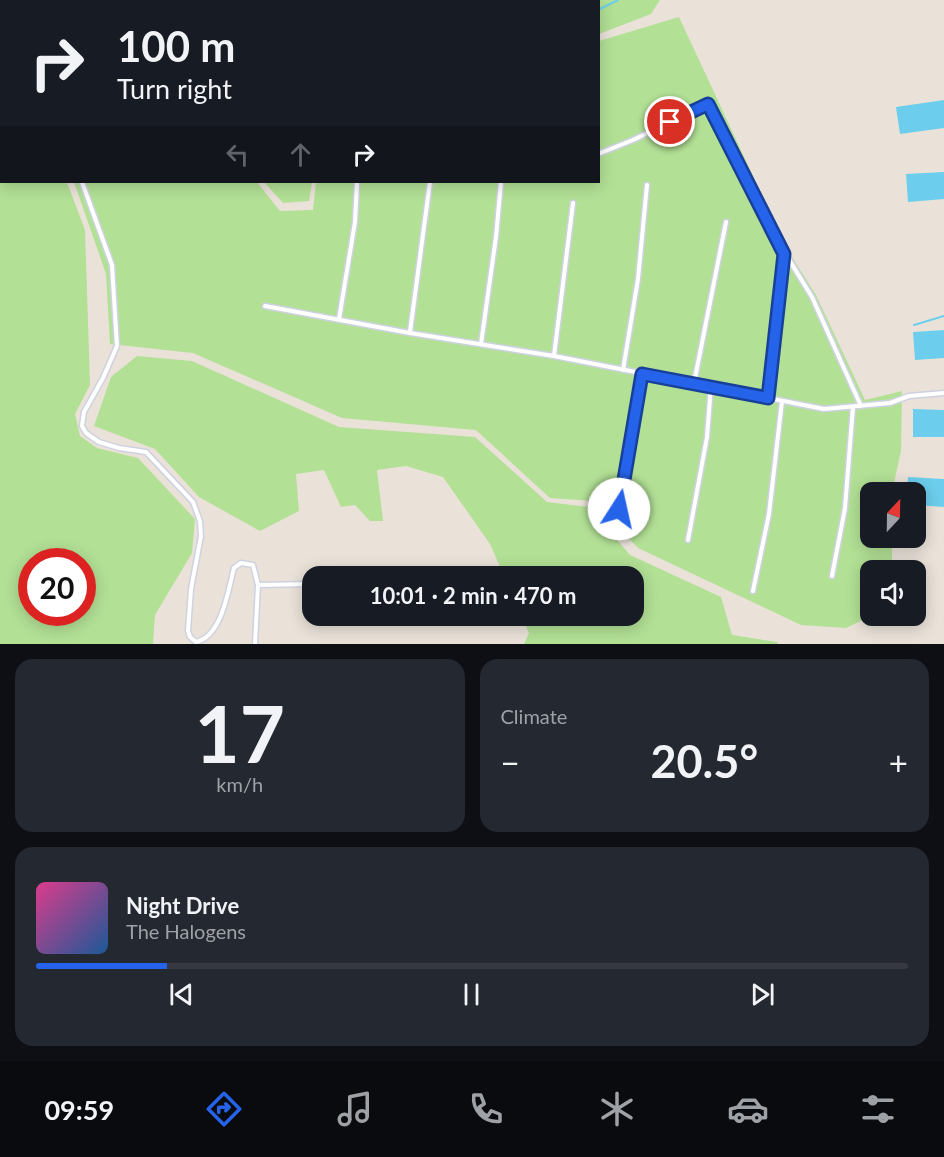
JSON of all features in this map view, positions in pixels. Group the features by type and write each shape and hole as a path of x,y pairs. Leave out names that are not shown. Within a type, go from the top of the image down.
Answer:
{"lane":[{"path":"600,153 708,104 784,254 812,297 861,406"},
{"path":"82,183 112,266 117,346 84,412 82,426 86,433 99,442 146,452 193,502 200,521 201,537 191,590 188,631 193,641 204,640 219,621 234,568 241,563 253,565 258,585 255,644"},
{"path":"339,319 355,222 357,183"},
{"path":"410,333 430,183"},
{"path":"481,344 501,183"},
{"path":"623,369 638,279 647,185"},
{"path":"554,356 573,203"},
{"path":"694,383 726,222"},
{"path":"768,398 784,254"},
{"path":"265,306 410,333 554,356 824,409 890,403 909,396 944,393"},
{"path":"619,509 642,374"},
{"path":"688,540 707,437 711,386"},
{"path":"753,591 769,514 782,401"},
{"path":"832,576 845,508 853,407"},
{"path":"258,585 302,584"}],"green space":[{"path":"600,0 660,0 651,14 600,34"},
{"path":"679,17 787,249 816,295 865,400 902,391 901,451 894,482 860,482 860,548 892,548 892,560 860,560 860,621 846,628 801,625 638,548 593,501 550,498 476,430 342,418 193,353 110,344 106,274 74,183 258,183 280,211 313,210 316,183 600,183 600,41"},
{"path":"0,183 67,183 85,230 90,385 75,414 80,436 97,448 138,458 195,519 192,553 155,615 153,644 0,644"},
{"path":"265,183 312,183 309,201 283,203"},
{"path":"137,356 192,361 339,427 475,437 547,502 589,507 630,555 721,597 732,635 778,644 524,644 529,633 526,626 644,626 644,566 500,566 490,544 443,477 406,466 377,470 383,521 370,521 355,505 341,507 324,470 296,474 299,511 260,531 199,497 155,449 94,426 111,377"}],"water":[{"path":"944,100 944,128 900,134 896,107"},
{"path":"944,172 944,199 908,202 906,174"},
{"path":"944,330 944,358 915,360 913,332"},
{"path":"913,409 944,410 944,437 913,437"},
{"path":"908,477 944,479 944,507 926,506 926,482 908,482"}],"waterway":[{"path":"600,9 618,0"},
{"path":"914,325 944,316"}],"route":[{"path":"619,509 642,374 768,398 784,254 708,104 670,122"}]}
